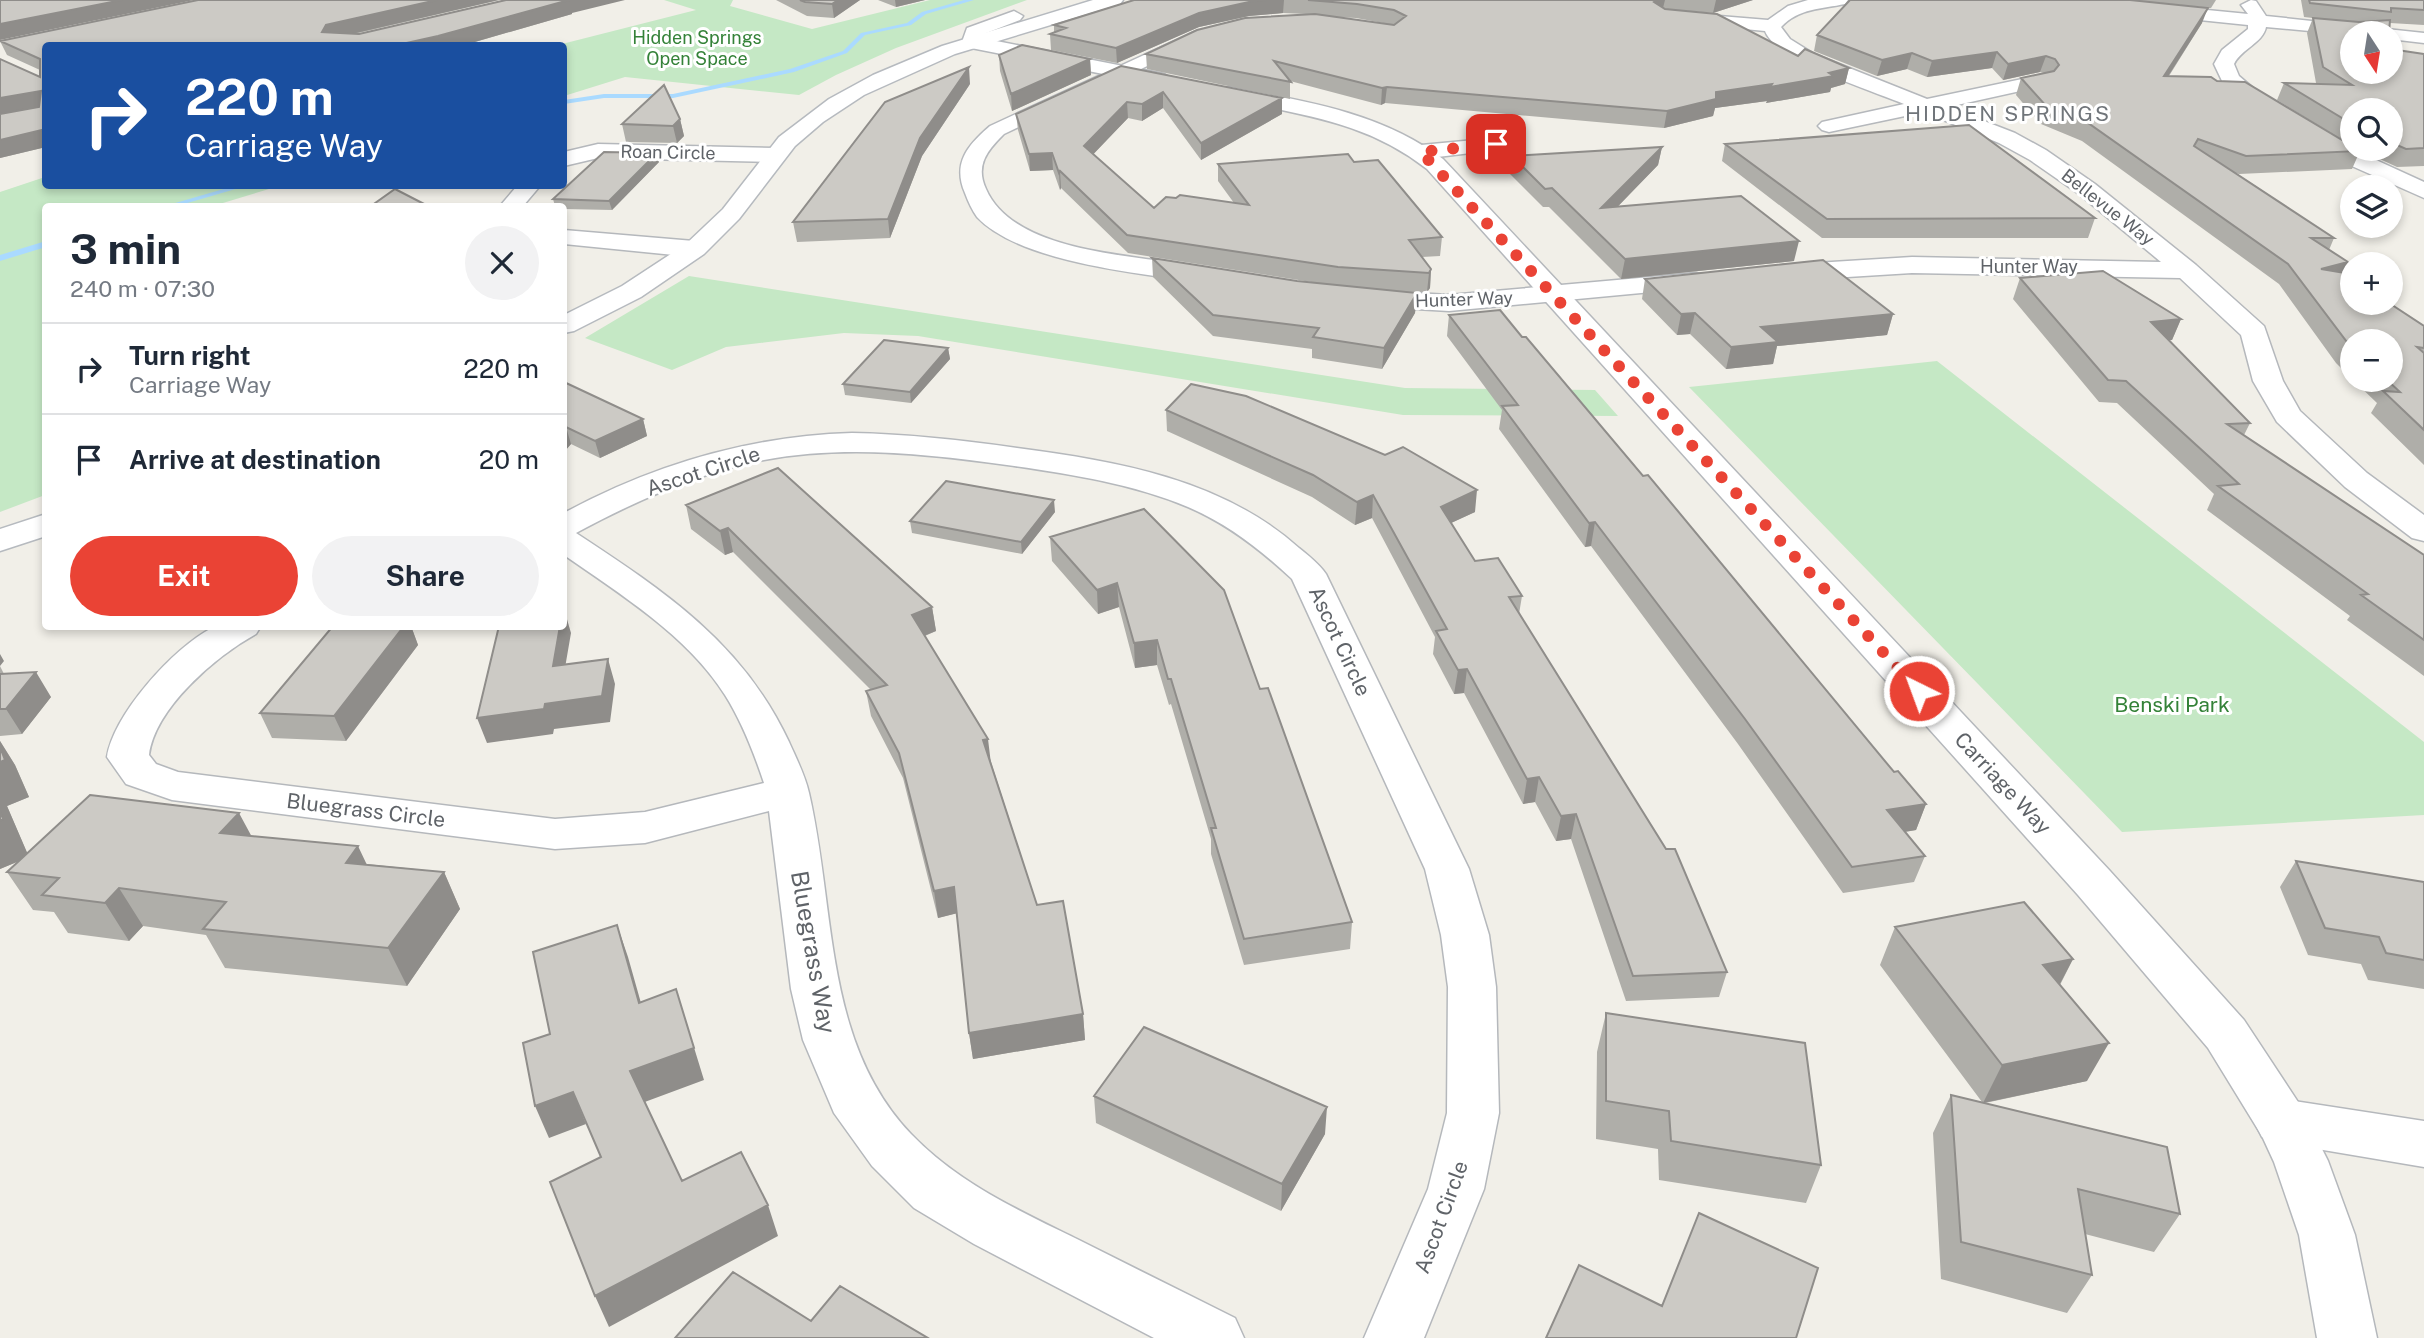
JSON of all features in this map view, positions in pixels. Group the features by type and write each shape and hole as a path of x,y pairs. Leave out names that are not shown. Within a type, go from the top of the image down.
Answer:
{"street":[{"path":"971,42 973,32 1063,0"},
{"path":"567,323 637,288 694,249 732,212 774,155 813,120 860,90 971,42 999,37 1065,12 1114,0"},
{"path":"1663,16 1772,26 1781,14 1793,9 1839,0"},
{"path":"2054,0 2340,29"},
{"path":"2244,0 2257,13 2257,31 2229,54 2224,64 2230,79 2246,92 2343,152 2424,191"},
{"name":"Bellevue Way","path":"1772,26 1775,35 1783,43 1807,58 1931,105 2007,138 2038,155 2088,190 2187,270 2254,332 2268,381 2288,416 2356,480 2424,531"},
{"path":"1216,30 1190,39 997,130 983,143 969,163 969,179 985,211 1008,228 1028,237 1091,257 1229,279"},
{"path":"2403,36 2424,38"},
{"name":"Carriage Way","path":"971,42 1352,121 1395,137 1421,152 2183,982 2226,1034 2281,1121 2301,1161 2327,1235 2347,1338"},
{"path":"1829,126 2041,81"},
{"path":"1421,152 1496,144"},
{"name":"Roan Circle","path":"567,158 598,151 774,155"},
{"path":"515,203 526,189"},
{"path":"567,237 694,249"},
{"name":"Hunter Way","path":"1765,275 1912,265 2187,270"},
{"name":"Hunter Way","path":"1335,294 1449,303 1726,278"},
{"name":"Ascot Circle","path":"567,524 598,507 716,461 814,443 899,443 1096,468 1140,478 1186,493 1229,513 1286,551 1308,574 1447,869 1465,935 1471,979 1473,1113 1456,1189 1394,1338"},
{"path":"0,541 42,525"},
{"name":"Bluegrass Way","path":"567,542 634,587 711,652 739,687 780,768 788,791 815,989 828,1040 852,1098 891,1150 934,1191 982,1219 1214,1338"},
{"name":"Bluegrass Circle","path":"235,630 208,650 143,716 132,736 128,757 141,774 172,786 566,834 619,833 653,828 724,811 788,791"},
{"path":"2281,1121 2424,1144"}],"green space":[{"name":"Hidden Springs Open Space","path":"664,0 733,0 730,6 812,29 930,0 1027,0 896,48 799,95 625,77 567,95 567,43 696,10"},
{"path":"42,178 42,189 269,189 223,203 42,203 42,496 0,512 0,192"},
{"path":"689,276 1405,388 1595,390 1618,416 1403,415 918,336 844,333 726,347 672,370 585,338"},
{"name":"Benski Park","path":"1937,361 2424,742 2424,815 2122,832 1689,387"}],"building":[{"path":"0,0 122,0 0,24"},
{"path":"198,0 437,0 326,25 322,32 359,34 506,0 569,0 411,42 42,42 42,130 0,140 0,114 39,107 41,91 0,98 0,59 40,77 40,59 0,41"},
{"path":"800,0 838,0 832,4"},
{"path":"1134,0 1266,0 1199,13 1116,48 1050,34 1066,28 1054,25"},
{"path":"1308,0 1657,0 1654,2 1665,9 1717,14 1798,56 1805,49 1849,68 1829,73 1834,76 1770,87 1772,84 1716,92 1716,99 1667,111 1382,88 1274,61 1291,82 1146,54 1197,30 1245,18 1315,14 1394,25 1406,16 1394,10"},
{"path":"1850,0 2130,0 2208,8 2164,76 2211,77 2217,81 2245,82 2340,139 2340,152 2246,156 2198,139 2194,146 2334,238 2311,238 2340,257 2340,264 2321,269 2340,272 2340,315 2403,315 2403,312 2424,326 2424,348 2417,347 2424,353 2424,430 2384,392 2403,392 2403,329 2340,329 2340,333 2288,264 2088,123 2047,107 2021,78 2054,71 2059,65 2055,59 2046,56 2008,64 1997,52 1932,61 1912,53 1882,60 1817,35"},
{"path":"2309,0 2424,0 2424,10 2391,8 2391,12 2310,3"},
{"path":"2313,18 2348,21 2340,21 2340,78 2323,67"},
{"path":"1022,45 1090,59 1011,94 999,55"},
{"path":"2403,51 2424,54 2424,148 2403,148 2403,98 2340,98 2340,117 2284,83 2403,84"},
{"path":"1121,66 1282,98 1201,143 1163,92 1142,104 1127,102 1084,146 1154,208 1166,197 1176,198 1180,195 1249,205 1218,164 1348,154 1354,162 1378,160 1442,237 1409,240 1431,269 1429,273 1338,267 1127,235 1060,171 1059,173 1052,153 1029,154 1016,114"},
{"path":"969,67 920,138 888,219 793,222 885,102"},
{"path":"664,85 680,119 673,126 622,124"},
{"path":"1969,125 2095,218 1827,219 1725,144"},
{"path":"1662,147 1601,208 1741,196 1799,241 1625,259 1552,188 1545,189 1512,156"},
{"path":"604,152 657,153 609,201 553,199 567,189"},
{"path":"395,189 422,203 375,203"},
{"path":"1152,258 1297,281 1417,293 1384,348 1313,337 1319,328 1213,315"},
{"path":"1823,260 1893,314 1761,327 1778,342 1731,347 1695,313 1681,314 1645,279"},
{"path":"2103,271 2181,319 2151,322 2250,423 2227,424 2424,555 2424,640 2361,595 2368,594 2218,486 2239,484 2126,381 2108,380 2020,278"},
{"path":"1500,310 1643,476 1648,475 1894,772 1898,771 1926,804 1887,810 1925,856 1852,867 1745,719 1595,522 1589,523 1502,406 1518,405 1449,315"},
{"path":"884,340 948,348 910,392 843,384"},
{"path":"567,383 643,419 595,441 567,427"},
{"path":"1191,384 1246,396 1385,455 1403,447 1477,490 1441,507 1475,561 1498,558 1522,596 1509,597 1666,849 1675,849 1727,972 1633,976 1576,814 1561,816 1539,777 1527,779 1467,669 1458,670 1436,631 1447,629 1373,495 1357,502 1313,475 1166,410"},
{"path":"778,468 932,607 912,615 988,739 983,740 1037,905 1063,901 1083,1014 969,1033 954,887 934,891 899,753 866,691 887,685 728,528 720,531 686,505"},
{"path":"946,481 1054,500 1021,542 910,521"},
{"path":"1144,509 1224,590 1260,689 1268,688 1352,922 1244,939 1211,828 1216,828 1157,640 1134,643 1117,583 1097,590 1050,537"},
{"path":"330,630 401,630 334,716 260,713"},
{"path":"498,630 559,630 553,666 608,659 602,696 545,704 544,709 477,718"},
{"path":"36,672 6,709 0,709 0,674"},
{"path":"0,747 5,760 0,762"},
{"path":"90,795 239,813 220,833 358,846 346,863 444,872 388,948 203,929 226,902 119,888 105,903 42,895 59,878 7,872"},
{"path":"2296,861 2424,882 2424,960 2386,953 2379,937 2325,928"},
{"path":"2024,902 2073,959 2043,965 2109,1043 2002,1065 1895,927"},
{"path":"617,925 639,1003 676,989 694,1048 630,1071 682,1181 741,1152 768,1205 595,1296 550,1182 601,1157 573,1092 535,1106 523,1043 550,1034 533,952"},
{"path":"1606,1013 1805,1043 1821,1165 1671,1141 1669,1111 1606,1101"},
{"path":"1144,1027 1327,1107 1282,1184 1094,1096"},
{"path":"1951,1095 2167,1147 2180,1214 2078,1189 2092,1275 1961,1242"},
{"path":"1699,1213 1818,1268 1796,1338 1546,1338 1579,1265 1662,1306"},
{"path":"733,1272 811,1321 840,1286 928,1338 675,1338"}],"waterway":[{"path":"567,102 604,96 673,96 792,71 845,52 863,34 909,24 924,13 971,0"},
{"path":"180,203 231,189"},
{"path":"0,258 42,245"}],"district":[{"name":"HIDDEN SPRINGS","path":"2008,113"}],"route":[{"path":"1496,144 1421,152 1435,164 1919,691"}]}
